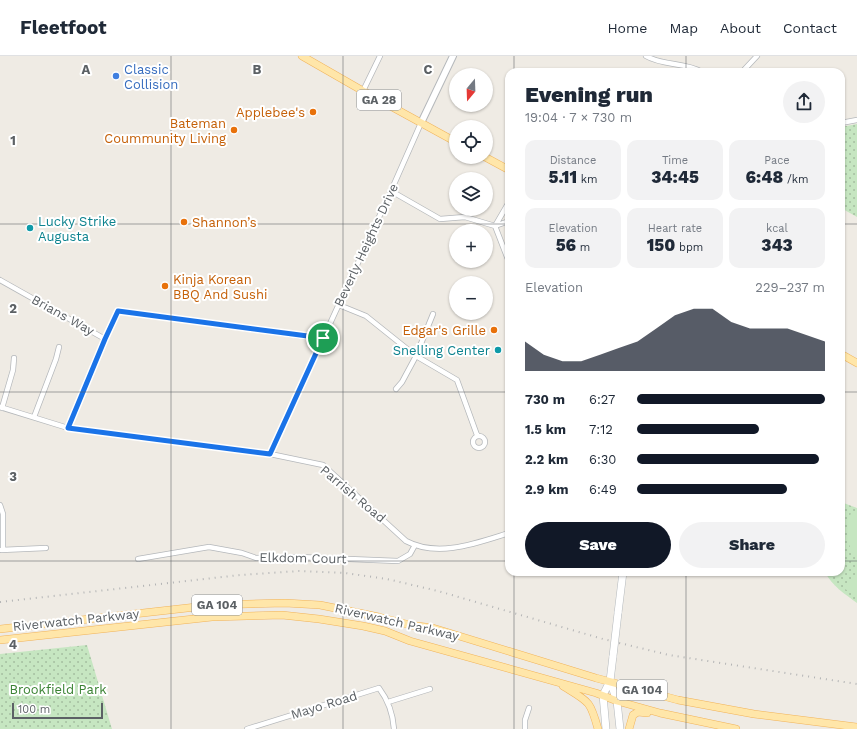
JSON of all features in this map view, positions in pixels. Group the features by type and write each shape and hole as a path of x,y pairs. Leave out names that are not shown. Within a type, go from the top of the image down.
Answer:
{"main road":[{"name":"GA 28","path":"302,56 449,138"},
{"path":"493,161 505,168"},
{"path":"845,356 857,363"},
{"path":"606,729 603,695 610,682 623,576"},
{"name":"Riverwatch Parkway","path":"0,628 214,605 285,603 320,606 379,617 410,625 433,628 610,682 678,700 777,718 857,727"},
{"name":"Riverwatch Parkway","path":"0,640 212,617 282,615 341,622 385,630 410,641 603,695 617,701 660,713 736,729"},
{"path":"554,681 586,700 591,707 598,729"},
{"path":"610,682 617,701 620,729"},
{"path":"629,729 633,715 638,712 660,713"}],"street":[{"path":"363,91 380,56"},
{"path":"421,123 453,56"},
{"path":"646,56 653,60 691,68"},
{"path":"746,68 757,56"},
{"path":"845,123 857,120"},
{"name":"Beverly Heights Drive","path":"270,454 421,123"},
{"path":"391,191 440,219 465,217 495,226 505,222"},
{"path":"495,226 505,209"},
{"path":"495,226 505,252"},
{"name":"Brians Way","path":"0,280 105,339"},
{"path":"339,305 366,316 416,356 457,380 477,435"},
{"path":"68,428 118,311 323,338"},
{"path":"396,389 402,382 416,356 433,314"},
{"path":"34,417 56,360 59,347"},
{"path":"1,407 13,370 14,358"},
{"name":"Parrish Road","path":"1,407 68,428 270,454 323,465 406,541 415,545 429,548 455,547 478,543 505,534"},
{"path":"0,504 3,514 1,550 46,548"},
{"name":"Elkdom Court","path":"138,560 209,547 242,553 256,558 299,557 398,561 410,554 415,545"},
{"name":"Mayo Road","path":"247,729 379,688 388,702"},
{"path":"394,729 388,702 430,689"},
{"path":"525,729 525,720 529,708"}],"green space":[{"path":"857,124 857,217 845,210 845,126"},
{"path":"845,504 857,508 857,603 835,586 828,577 845,576"},
{"path":"851,512 857,514 857,558 848,541 848,525"},
{"path":"857,576 857,596 845,589 849,582"},
{"name":"Brookfield Park","path":"87,645 112,729 0,729 0,654"}],"railway":[{"path":"0,602 240,575 299,571 345,573 387,579 438,591 603,639 669,655 857,684"}],"place":[{"name":"Classic Collision","path":"116,76"},
{"name":"Applebee's","path":"313,112"},
{"name":"Bateman Coummunity Living","path":"234,130"},
{"name":"Shannon’s","path":"184,222"},
{"name":"Lucky Strike Augusta","path":"30,228"},
{"name":"Kinja Korean BBQ And Sushi","path":"165,286"},
{"name":"Edgar's Grille","path":"494,330"},
{"name":"Snelling Center","path":"498,350"}],"route":[{"path":"118,311 323,338 270,454 68,428 118,311"}]}
